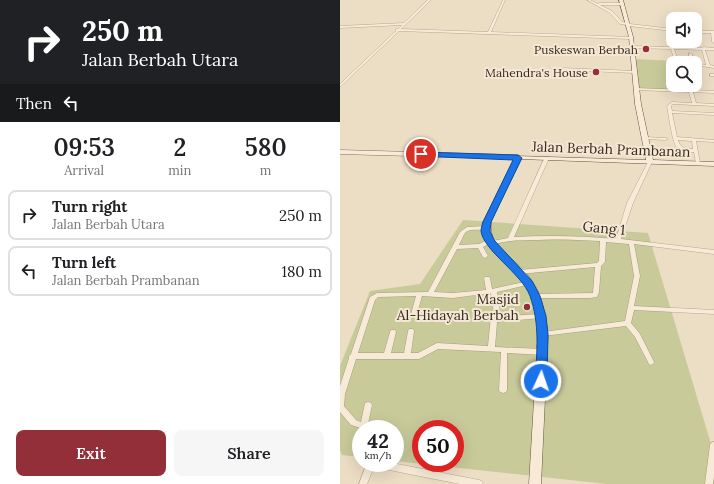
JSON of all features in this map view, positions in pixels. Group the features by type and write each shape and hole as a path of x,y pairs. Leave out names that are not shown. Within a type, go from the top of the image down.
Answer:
{"main road":[{"path":"622,2 629,25 636,89 650,162"},
{"path":"635,161 648,150"},
{"path":"518,158 485,228 486,236 529,283 535,296 540,316 543,334 535,484"},
{"name":"Jalan Berbah Prambanan","path":"518,158 714,164"}],"street":[{"path":"340,86 430,0"},
{"path":"489,33 504,0"},
{"path":"588,0 611,12 621,23 666,29"},
{"path":"597,4 622,2"},
{"path":"340,27 405,24"},
{"path":"397,30 631,38"},
{"path":"702,32 713,32 714,42"},
{"path":"659,42 661,47"},
{"path":"632,47 666,47"},
{"path":"708,65 703,48 714,49"},
{"path":"702,65 714,67"},
{"path":"562,68 635,72"},
{"path":"636,89 666,90"},
{"path":"702,91 714,92"},
{"path":"691,92 694,104"},
{"path":"696,151 680,149 677,146 670,104 714,105"},
{"path":"671,112 714,114"},
{"path":"646,138 666,139"},
{"path":"675,138 714,141"},
{"path":"694,140 698,164"},
{"name":"Jalan Berbah Prambanan","path":"340,152 518,158"},
{"path":"510,240 547,158"},
{"path":"618,240 630,203 650,162"},
{"path":"430,294 464,230 485,228"},
{"name":"Gang 1","path":"480,246 491,242 558,237 618,240 714,252"},
{"path":"519,272 598,265 602,262 603,239"},
{"path":"628,323 637,276 632,242"},
{"path":"455,247 480,246 485,256"},
{"path":"535,296 595,295 598,265"},
{"path":"486,278 492,291 496,317 491,349"},
{"path":"352,421 340,408 340,394 374,295 430,294 447,296 492,291 529,283"},
{"path":"414,314 420,294"},
{"path":"632,308 714,312"},
{"path":"496,317 506,319 540,316"},
{"path":"543,334 628,323"},
{"path":"628,323 638,336 651,362"},
{"path":"406,356 411,331"},
{"path":"387,356 393,332"},
{"path":"352,356 423,355 436,346 542,352"},
{"path":"502,390 504,350"},
{"path":"365,420 368,405"},
{"path":"709,484 714,445"},
{"path":"404,469 479,484"},
{"path":"363,484 368,472"}],"green space":[{"path":"633,59 666,60 666,91 636,90"},
{"path":"463,220 648,233 714,454 714,484 607,484 464,468 464,420 412,420 412,463 404,462 404,420 352,420 352,456 342,455 340,450 340,366 370,291 420,284"}],"place":[{"name":"Puskeswan Berbah","path":"646,49"},
{"name":"Mahendra's House","path":"596,72"},
{"name":"Masjid Al-Hidayah Berbah","path":"527,307"}],"route":[{"path":"421,154 518,158 485,228 486,236 529,283 535,296 543,334 541,381"}]}
